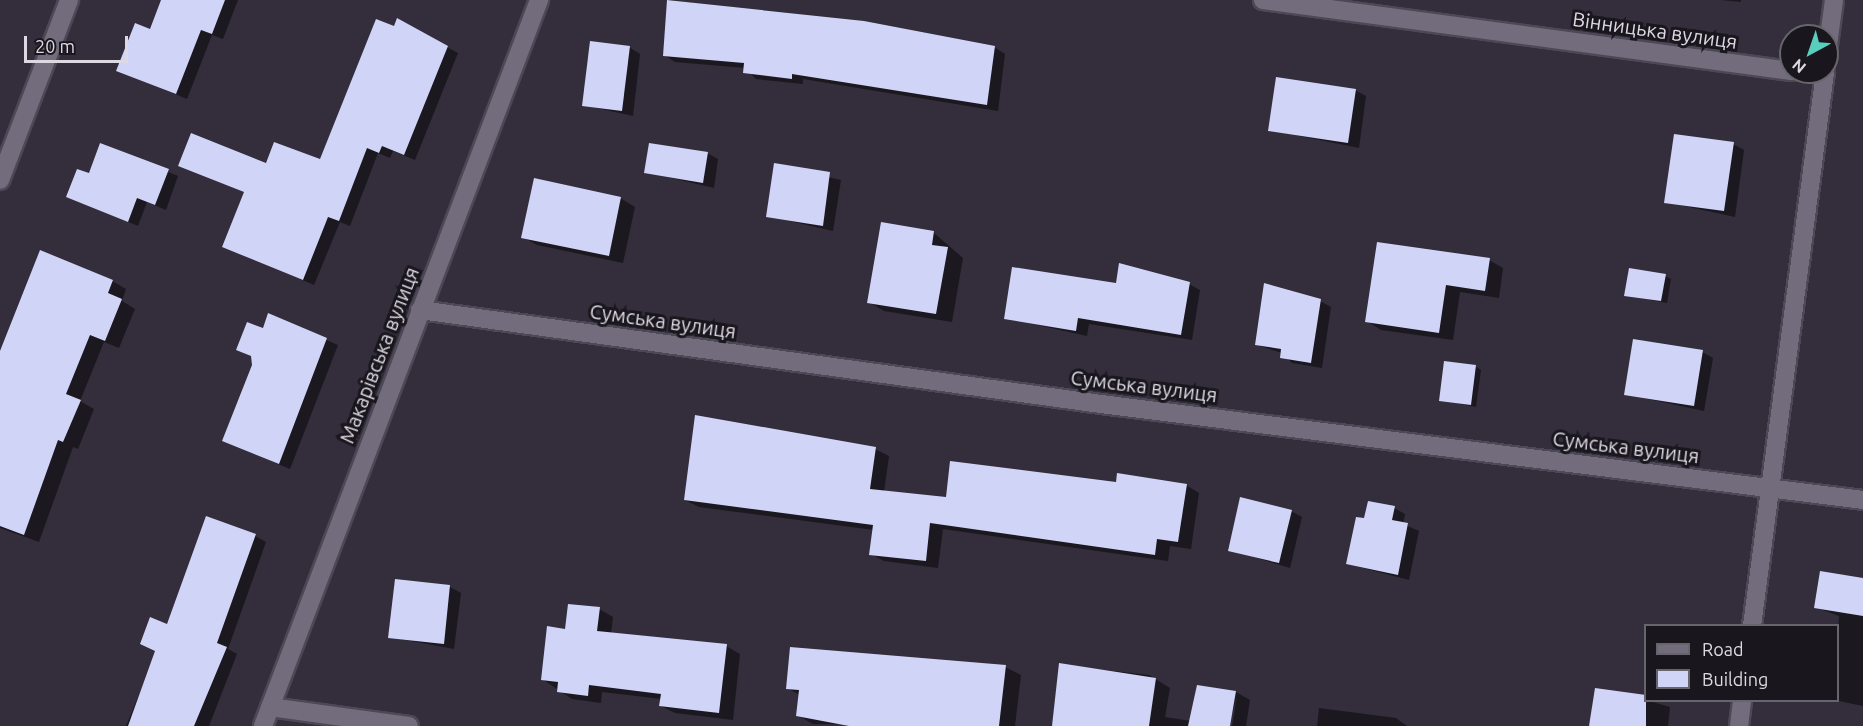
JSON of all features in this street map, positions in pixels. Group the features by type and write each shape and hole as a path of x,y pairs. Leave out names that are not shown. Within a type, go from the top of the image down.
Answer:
{"street":[{"path":"0,180 69,0"},
{"name":"Макарівська вулиця","path":"263,726 539,0"},
{"name":"Вінницька вулиця","path":"1263,0 1779,69"},
{"path":"1831,24 1834,0"},
{"path":"1752,624 1823,84"},
{"name":"Сумська вулиця","path":"420,310 1089,402 1863,500"},
{"path":"1739,726 1742,702"},
{"path":"270,707 409,726"}],"building":[{"path":"161,0 225,0 212,34 201,30 176,94 116,71 135,23 150,29"},
{"path":"667,0 864,21 995,46 987,105 792,74 792,79 743,73 744,63 663,56"},
{"path":"397,18 448,46 404,155 382,146 379,153 367,148 339,221 328,217 303,280 222,247 244,192 178,166 191,133 266,163 274,142 320,159 376,19 394,26"},
{"path":"590,41 630,46 622,111 582,106"},
{"path":"1276,77 1356,89 1348,143 1268,131"},
{"path":"1674,134 1734,142 1724,211 1664,203"},
{"path":"100,143 169,169 155,205 137,198 128,222 66,197 77,169 89,173"},
{"path":"649,143 708,152 703,183 644,173"},
{"path":"774,163 830,172 823,226 766,217"},
{"path":"534,178 621,197 609,256 521,238"},
{"path":"881,222 934,231 932,245 948,247 936,314 867,303"},
{"path":"1377,242 1490,258 1485,291 1446,285 1439,333 1365,322"},
{"path":"40,250 113,280 108,293 122,299 105,341 90,335 66,394 81,400 63,442 58,440 24,535 0,526 0,351"},
{"path":"1119,263 1190,282 1181,335 1078,318 1076,331 1004,319 1012,267 1116,283"},
{"path":"1629,268 1666,274 1661,301 1624,296"},
{"path":"1264,283 1321,299 1311,363 1280,358 1281,349 1255,345"},
{"path":"268,313 327,338 279,464 222,441 252,365 251,356 236,350 247,322 263,328"},
{"path":"1633,339 1703,350 1694,406 1624,395"},
{"path":"1444,361 1476,365 1471,405 1439,401"},
{"path":"695,415 876,447 870,489 946,497 950,461 1116,482 1117,473 1187,484 1178,542 1157,539 1155,555 930,523 926,561 869,555 873,525 684,500"},
{"path":"1240,497 1292,510 1279,563 1228,551"},
{"path":"1368,501 1395,506 1392,520 1408,523 1398,575 1346,564 1356,517 1364,518"},
{"path":"206,516 256,534 217,643 227,647 194,726 128,726 155,651 140,644 150,617 167,624"},
{"path":"1820,571 1863,578 1863,616 1814,608"},
{"path":"395,579 450,585 444,644 388,638"},
{"path":"568,604 600,607 597,631 727,644 719,713 659,706 661,694 589,685 588,696 557,692 558,682 541,680 547,626 565,629"},
{"path":"790,647 1006,665 999,726 849,726 796,716 799,690 786,689"},
{"path":"1059,663 1156,678 1149,726 1052,726"},
{"path":"1197,685 1236,691 1230,726 1188,726"},
{"path":"1595,688 1644,695 1646,726 1589,726"}]}
